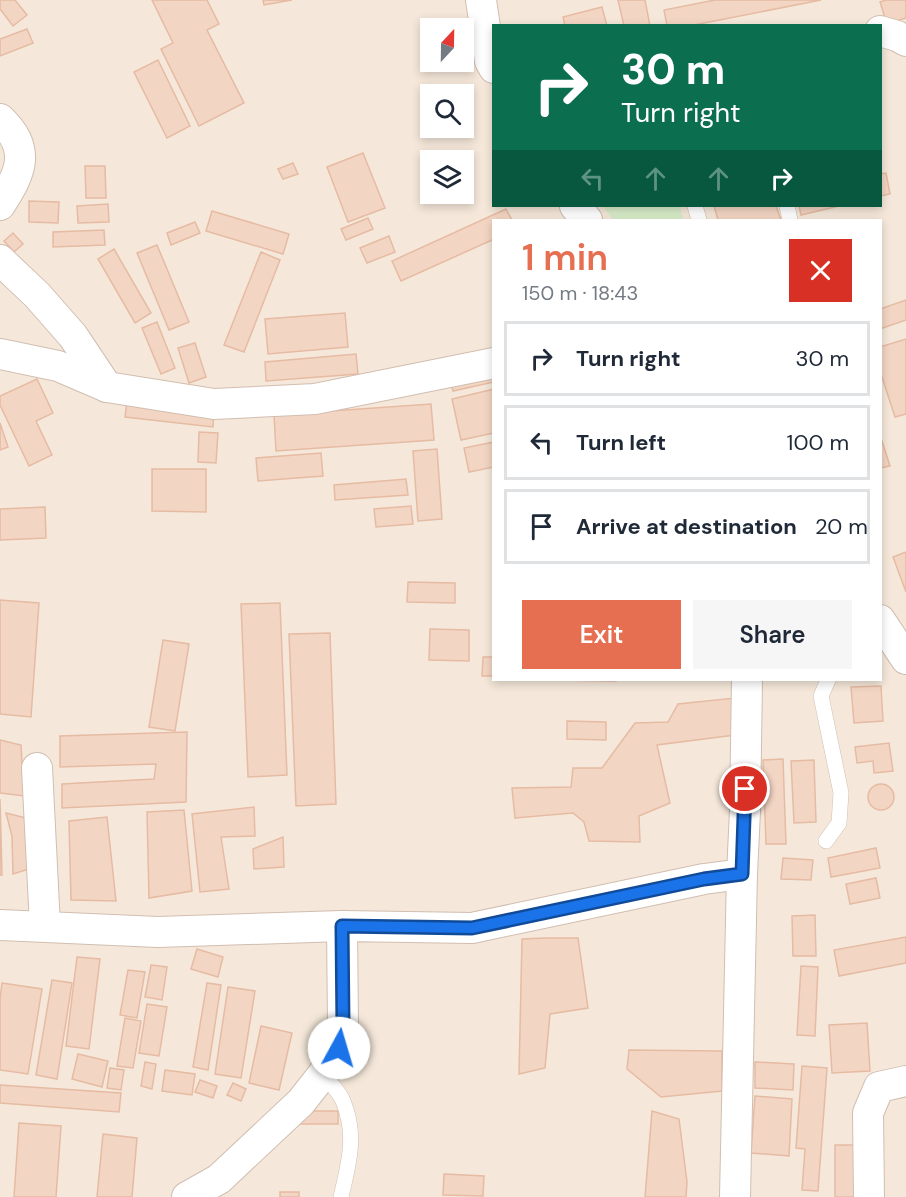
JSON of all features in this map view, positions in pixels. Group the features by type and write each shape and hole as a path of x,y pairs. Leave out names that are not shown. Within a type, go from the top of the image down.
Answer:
{"street":[{"path":"481,0 492,65"},
{"path":"882,32 906,41"},
{"path":"0,119 9,128 20,147 20,166 12,187 0,205"},
{"path":"576,207 586,219"},
{"path":"0,260 37,295 72,336 107,387"},
{"path":"0,354 58,366 107,387 214,404 315,399 492,363"},
{"path":"882,623 906,659"},
{"path":"735,1197 747,681"},
{"path":"37,768 45,926"},
{"path":"0,924 158,932 342,926 472,928 704,879 742,874"},
{"path":"187,1197 219,1179 301,1102 323,1074 339,1048 343,1025 342,926"},
{"path":"869,1197 868,1113 879,1087 906,1081"}],"lane":[{"path":"826,841 839,824 841,793 821,696 828,681"},
{"path":"323,1074 342,1099 352,1132 348,1168 341,1197"}],"shaded area":[{"path":"0,0 906,0 906,1197 0,1197"}],"green space":[{"path":"604,207 680,207 683,219 612,219"}],"building":[{"path":"0,0 15,0 27,15 13,26 0,9"},
{"path":"152,0 207,0 219,24 207,30 244,103 199,126 161,49 173,43"},
{"path":"263,0 292,0 264,5"},
{"path":"618,0 645,0 650,24 624,24"},
{"path":"715,0 821,0 699,24 667,24 664,10"},
{"path":"906,0 906,18 887,24 880,2"},
{"path":"602,7 606,24 565,24 563,17"},
{"path":"27,29 33,43 0,56 0,39"},
{"path":"158,60 190,126 167,138 134,72"},
{"path":"363,153 385,208 348,222 327,167"},
{"path":"293,163 298,174 283,179 278,169"},
{"path":"85,166 105,166 106,198 86,198"},
{"path":"886,173 890,194 882,196 882,174"},
{"path":"29,201 59,202 58,223 29,222"},
{"path":"108,204 109,222 78,223 77,206"},
{"path":"714,207 776,207 781,219 718,219"},
{"path":"799,207 835,207 801,215"},
{"path":"506,209 511,219 492,219 492,240 401,281 392,261"},
{"path":"212,211 289,234 283,254 206,231"},
{"path":"368,218 373,229 346,240 341,229"},
{"path":"195,222 200,233 171,245 167,233"},
{"path":"104,230 105,245 53,247 53,232"},
{"path":"13,233 23,244 14,252 4,241"},
{"path":"389,236 395,252 367,263 360,248"},
{"path":"157,245 189,322 169,330 137,253"},
{"path":"114,249 151,313 135,323 98,259"},
{"path":"261,252 280,260 244,352 224,345"},
{"path":"906,300 906,320 882,328 882,308"},
{"path":"345,313 348,347 268,354 265,319"},
{"path":"157,322 175,368 161,374 142,328"},
{"path":"906,339 906,414 895,417 882,377 882,346"},
{"path":"195,343 206,377 189,383 178,348"},
{"path":"356,354 358,374 266,381 265,362"},
{"path":"492,370 492,382 453,391 450,379"},
{"path":"37,379 53,413 36,421 52,455 29,466 0,405 0,396"},
{"path":"492,389 492,433 461,440 452,399"},
{"path":"127,401 214,410 213,427 125,417"},
{"path":"431,404 434,440 276,451 274,415"},
{"path":"0,423 8,447 0,450"},
{"path":"199,432 218,433 216,463 198,462"},
{"path":"882,441 890,466 882,468"},
{"path":"492,442 492,467 469,472 464,448"},
{"path":"437,449 442,519 418,521 413,451"},
{"path":"321,453 323,476 258,481 256,458"},
{"path":"152,469 206,469 206,512 152,511"},
{"path":"406,479 408,495 335,500 334,485"},
{"path":"411,506 413,524 376,527 374,509"},
{"path":"45,507 46,538 0,540 0,509"},
{"path":"906,552 906,592 893,557"},
{"path":"408,582 455,583 455,603 407,602"},
{"path":"0,600 39,603 31,717 0,714"},
{"path":"280,603 287,775 248,777 241,604"},
{"path":"430,629 469,630 469,661 429,660"},
{"path":"330,633 336,804 296,806 289,634"},
{"path":"163,640 189,644 175,731 149,727"},
{"path":"483,657 492,657 492,676 482,676"},
{"path":"881,686 883,721 854,723 851,687"},
{"path":"735,698 735,735 657,745 670,803 639,816 640,842 589,841 584,822 573,813 515,818 512,788 571,787 573,768 602,768 635,723 668,722 678,704"},
{"path":"567,721 606,722 606,740 567,739"},
{"path":"187,732 186,802 62,808 62,784 154,779 156,764 60,767 60,736"},
{"path":"0,740 21,745 24,796 0,793"},
{"path":"889,743 893,771 874,773 873,761 857,763 855,747"},
{"path":"783,759 786,844 766,844 763,760"},
{"path":"814,760 816,822 794,823 791,761"},
{"path":"881,784 890,788 894,797 890,806 881,810 872,806 868,797 872,788"},
{"path":"0,799 2,875 0,875"},
{"path":"254,807 255,836 221,837 229,889 200,892 192,814"},
{"path":"184,810 192,891 149,898 147,812"},
{"path":"6,813 30,819 32,868 13,874 12,836"},
{"path":"107,817 116,901 71,900 69,821"},
{"path":"283,837 284,867 254,869 253,849"},
{"path":"876,848 880,868 831,877 828,858"},
{"path":"783,858 813,860 811,880 781,879"},
{"path":"876,878 880,898 850,904 846,884"},
{"path":"815,915 816,956 793,956 792,916"},
{"path":"906,937 906,963 839,976 834,950"},
{"path":"578,938 588,1008 550,1014 545,1068 519,1074 522,939"},
{"path":"197,949 223,957 218,977 191,969"},
{"path":"77,957 100,959 89,1049 66,1046"},
{"path":"151,965 167,967 162,1000 145,997"},
{"path":"801,966 818,967 815,1036 797,1035"},
{"path":"128,970 145,972 137,1018 120,1015"},
{"path":"52,980 72,983 57,1079 36,1075"},
{"path":"2,983 42,989 28,1074 0,1070"},
{"path":"207,983 221,985 208,1070 193,1067"},
{"path":"228,987 255,991 241,1078 215,1074"},
{"path":"147,1004 167,1007 159,1056 139,1053"},
{"path":"125,1018 141,1021 133,1068 117,1066"},
{"path":"867,1023 870,1071 832,1073 829,1025"},
{"path":"261,1026 292,1033 279,1090 249,1083"},
{"path":"629,1050 722,1051 722,1091 661,1097 627,1069"},
{"path":"78,1054 108,1061 102,1087 72,1079"},
{"path":"145,1062 156,1064 152,1089 141,1086"},
{"path":"755,1062 794,1064 793,1090 755,1088"},
{"path":"802,1066 827,1068 818,1191 802,1190 805,1149 796,1148"},
{"path":"110,1068 124,1070 121,1090 107,1088"},
{"path":"165,1070 195,1074 192,1095 162,1091"},
{"path":"200,1080 217,1086 213,1098 195,1092"},
{"path":"233,1083 246,1089 241,1101 227,1095"},
{"path":"0,1085 121,1093 119,1112 0,1103"},
{"path":"755,1096 792,1099 789,1156 751,1153"},
{"path":"301,1111 338,1111 338,1124 301,1124"},
{"path":"652,1111 679,1119 687,1182 686,1197 645,1197"},
{"path":"19,1123 61,1126 56,1197 14,1197"},
{"path":"103,1134 137,1138 132,1197 97,1197"},
{"path":"835,1145 856,1145 856,1197 835,1197"},
{"path":"444,1174 484,1176 483,1196 443,1195"},
{"path":"280,1192 299,1192 299,1197 280,1197"}],"route":[{"path":"339,1048 343,1025 342,926 472,928 704,879 742,874 745,789"}]}
